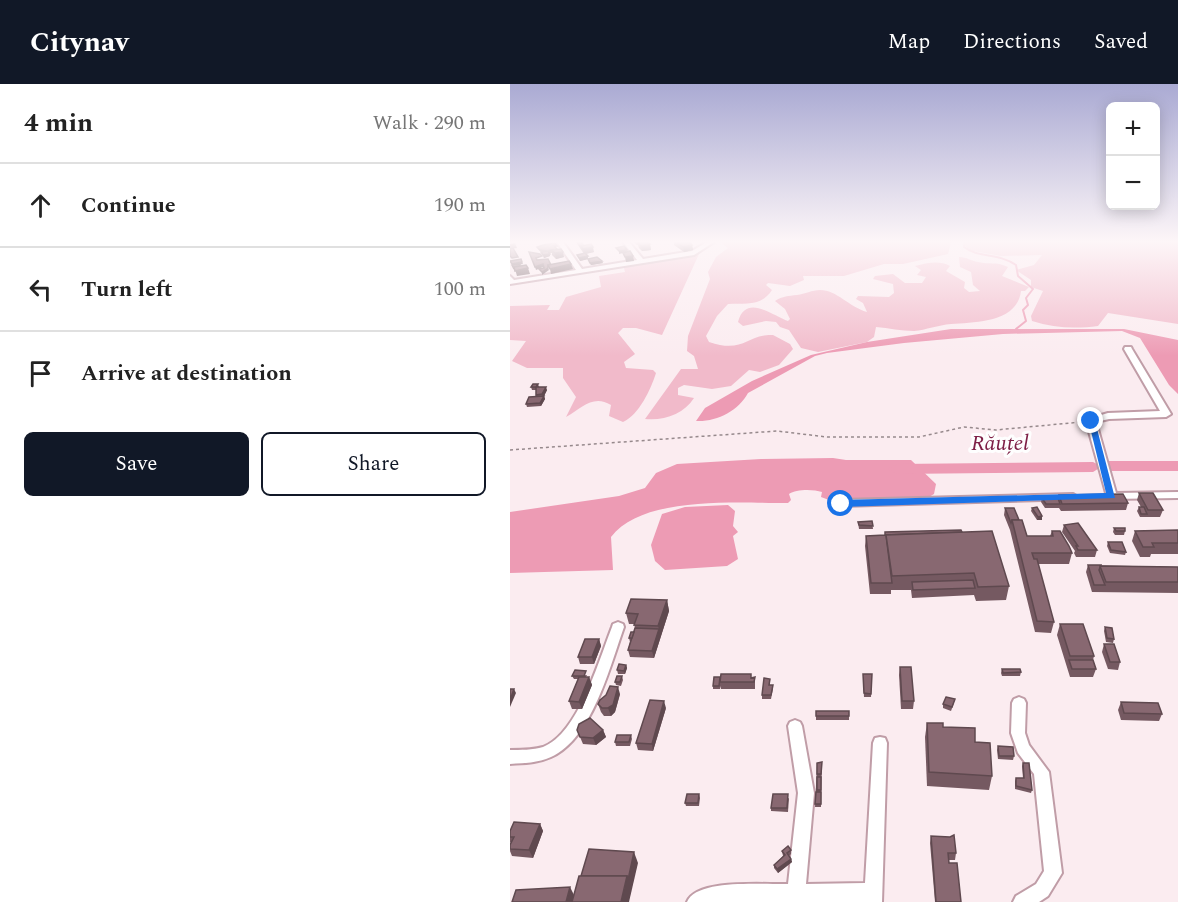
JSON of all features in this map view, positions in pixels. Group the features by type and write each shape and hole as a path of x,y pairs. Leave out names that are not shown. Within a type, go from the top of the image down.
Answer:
{"street":[{"path":"1128,349 1167,414 1108,416 1091,421 1106,496 1178,495"},
{"path":"841,504 1088,496"},
{"path":"510,757 547,753 568,737 585,707 618,627"},
{"path":"1019,704 1018,733 1023,748 1041,772 1053,873 1042,890 1022,902"},
{"path":"795,726 806,793 796,893"},
{"path":"696,902 716,894 796,893 873,897 880,743"}],"path":[{"path":"510,450 777,431 827,437 919,437 964,427 996,430 1091,421"}],"shaded area":[{"path":"600,280 687,280 662,335 636,328 623,328 618,333 635,354 624,362 626,368 653,370 656,373 648,394 639,408 623,422 609,416 611,405 599,401 588,404 566,417 576,397 563,378 563,368 527,368 512,361 526,341 510,340 510,306 550,305 547,310 559,310 566,297 601,287"},
{"path":"710,280 804,280 790,286 768,283 766,285 772,290 758,302 728,304 717,316 706,336 709,342 730,346 757,337 773,335 790,344 793,349 779,365 760,372 749,370 731,386 712,389 684,385 678,388 678,395 694,398 690,404 673,415 659,419 645,419 681,369 698,369 694,356 687,351 688,336"},
{"path":"878,280 922,283 924,280 962,280 965,282 964,288 969,292 980,291 973,285 972,280 1012,280 1029,287 1021,291 1018,302 1012,309 994,319 914,331 876,327 874,337 867,342 818,352 801,348 789,330 780,327 776,322 766,321 743,326 738,322 742,313 753,308 768,311 788,321 790,319 785,309 775,301 786,296 817,290 832,293 867,312 863,303 856,299 858,296 889,297 894,293 893,284"},
{"path":"1031,280 1178,280 1178,324 1108,313 1098,326 1089,327 1073,328 1032,321 1031,316 1043,291 1031,287"},
{"path":"951,329 1124,329 1178,340 1178,394 1169,385 1140,338 1122,331 1003,334 904,343 815,356 748,393 739,405 726,414 712,420 696,421 705,408 752,381 811,355 867,342"},
{"path":"833,458 911,460 936,484 934,494 929,497 829,500 821,497 822,492 805,490 789,494 791,500 788,503 693,504 668,508 645,514 626,523 611,537 613,570 510,573 510,512 619,496 645,488 656,473 677,464"},
{"path":"728,505 735,511 733,526 738,532 733,536 738,559 727,566 665,570 655,561 651,545 662,514 685,507"}],"building":[{"path":"536,387 546,387 542,394 536,395"},
{"path":"544,396 540,403 526,404 529,397"},
{"path":"1139,493 1153,493 1163,510 1148,510"},
{"path":"1123,494 1128,503 1062,504 1059,495"},
{"path":"1042,498 1058,498 1060,504 1046,504"},
{"path":"1037,507 1042,516 1038,517 1032,508"},
{"path":"1139,507 1144,507 1147,514 1141,514"},
{"path":"1005,508 1014,508 1019,520 1012,520 1011,523"},
{"path":"1012,520 1022,520 1027,536 1053,536 1052,531 1060,531 1072,553 1032,553 1034,559 1037,559 1054,622 1037,621"},
{"path":"872,521 873,526 859,525 858,522"},
{"path":"1078,523 1097,550 1078,550 1076,546 1078,546 1064,525"},
{"path":"1114,528 1125,528 1125,531 1116,531"},
{"path":"961,530 962,532 886,535 892,583 871,583 866,536 885,535 885,532"},
{"path":"1178,530 1178,543 1152,543 1154,547 1143,547 1135,531"},
{"path":"992,531 1009,586 978,587 974,573 892,576 886,535"},
{"path":"1108,542 1122,542 1126,552 1111,550"},
{"path":"1088,565 1101,565 1099,570 1105,585 1094,585"},
{"path":"1100,566 1178,567 1178,582 1106,582"},
{"path":"973,580 975,588 913,590 912,582"},
{"path":"631,599 667,600 658,626 634,625 638,614 626,613"},
{"path":"1060,624 1083,624 1094,656 1070,656"},
{"path":"1105,627 1112,628 1114,639 1107,638"},
{"path":"635,628 659,629 652,651 628,650"},
{"path":"585,639 599,639 592,657 578,657"},
{"path":"1104,644 1114,644 1120,662 1110,662"},
{"path":"1069,660 1093,660 1096,669 1072,669"},
{"path":"619,664 626,665 624,671 617,670"},
{"path":"900,667 911,667 914,701 902,701"},
{"path":"1002,669 1020,669 1021,672 1003,673"},
{"path":"575,670 586,671 584,676 572,676"},
{"path":"721,674 751,674 751,678 755,677 754,682 720,682"},
{"path":"863,674 872,674 871,694 864,693"},
{"path":"617,676 622,676 620,682 615,682"},
{"path":"579,677 589,677 579,702 569,701"},
{"path":"714,677 720,677 719,686 713,686"},
{"path":"764,678 770,679 769,685 773,685 771,695 762,695"},
{"path":"610,686 618,687 613,705 602,708 598,704"},
{"path":"946,697 955,699 952,707 943,704"},
{"path":"650,700 664,701 652,744 636,743"},
{"path":"1121,702 1158,703 1162,714 1124,713"},
{"path":"816,711 849,711 849,716 816,716"},
{"path":"590,718 603,730 593,738 580,737 577,730 579,724"},
{"path":"927,723 943,723 943,727 975,728 975,742 990,743 992,776 929,772"},
{"path":"617,735 631,735 629,742 615,742"},
{"path":"998,746 1013,747 1014,756 999,756"},
{"path":"822,762 821,774 817,774 817,763"},
{"path":"1023,763 1029,763 1032,790 1016,786 1016,778 1024,778"},
{"path":"817,777 821,777 821,790 817,790"},
{"path":"816,792 821,792 821,804 815,804"},
{"path":"687,794 699,794 698,803 685,803"},
{"path":"773,794 788,794 787,808 771,808"},
{"path":"514,822 540,824 529,850 510,849 514,837 510,837 510,831"},
{"path":"954,835 956,853 948,853 949,863 957,863 961,902 936,902 931,836 950,837"},
{"path":"788,846 791,850 787,853 791,859 777,869 774,865 785,855 782,851"},
{"path":"589,849 634,852 628,880 627,876 581,876"},
{"path":"579,876 627,876 621,902 572,902"},
{"path":"570,887 566,902 512,902 516,890"}],"waterway":[{"path":"1016,329 1026,321 1023,310 1028,305 1026,298 1033,289 1023,280"},
{"name":"Răuțel","path":"1109,466 1178,466"},
{"name":"Răuțel","path":"897,469 1093,467"}],"route":[{"path":"841,504 1112,495 1091,421"}]}
